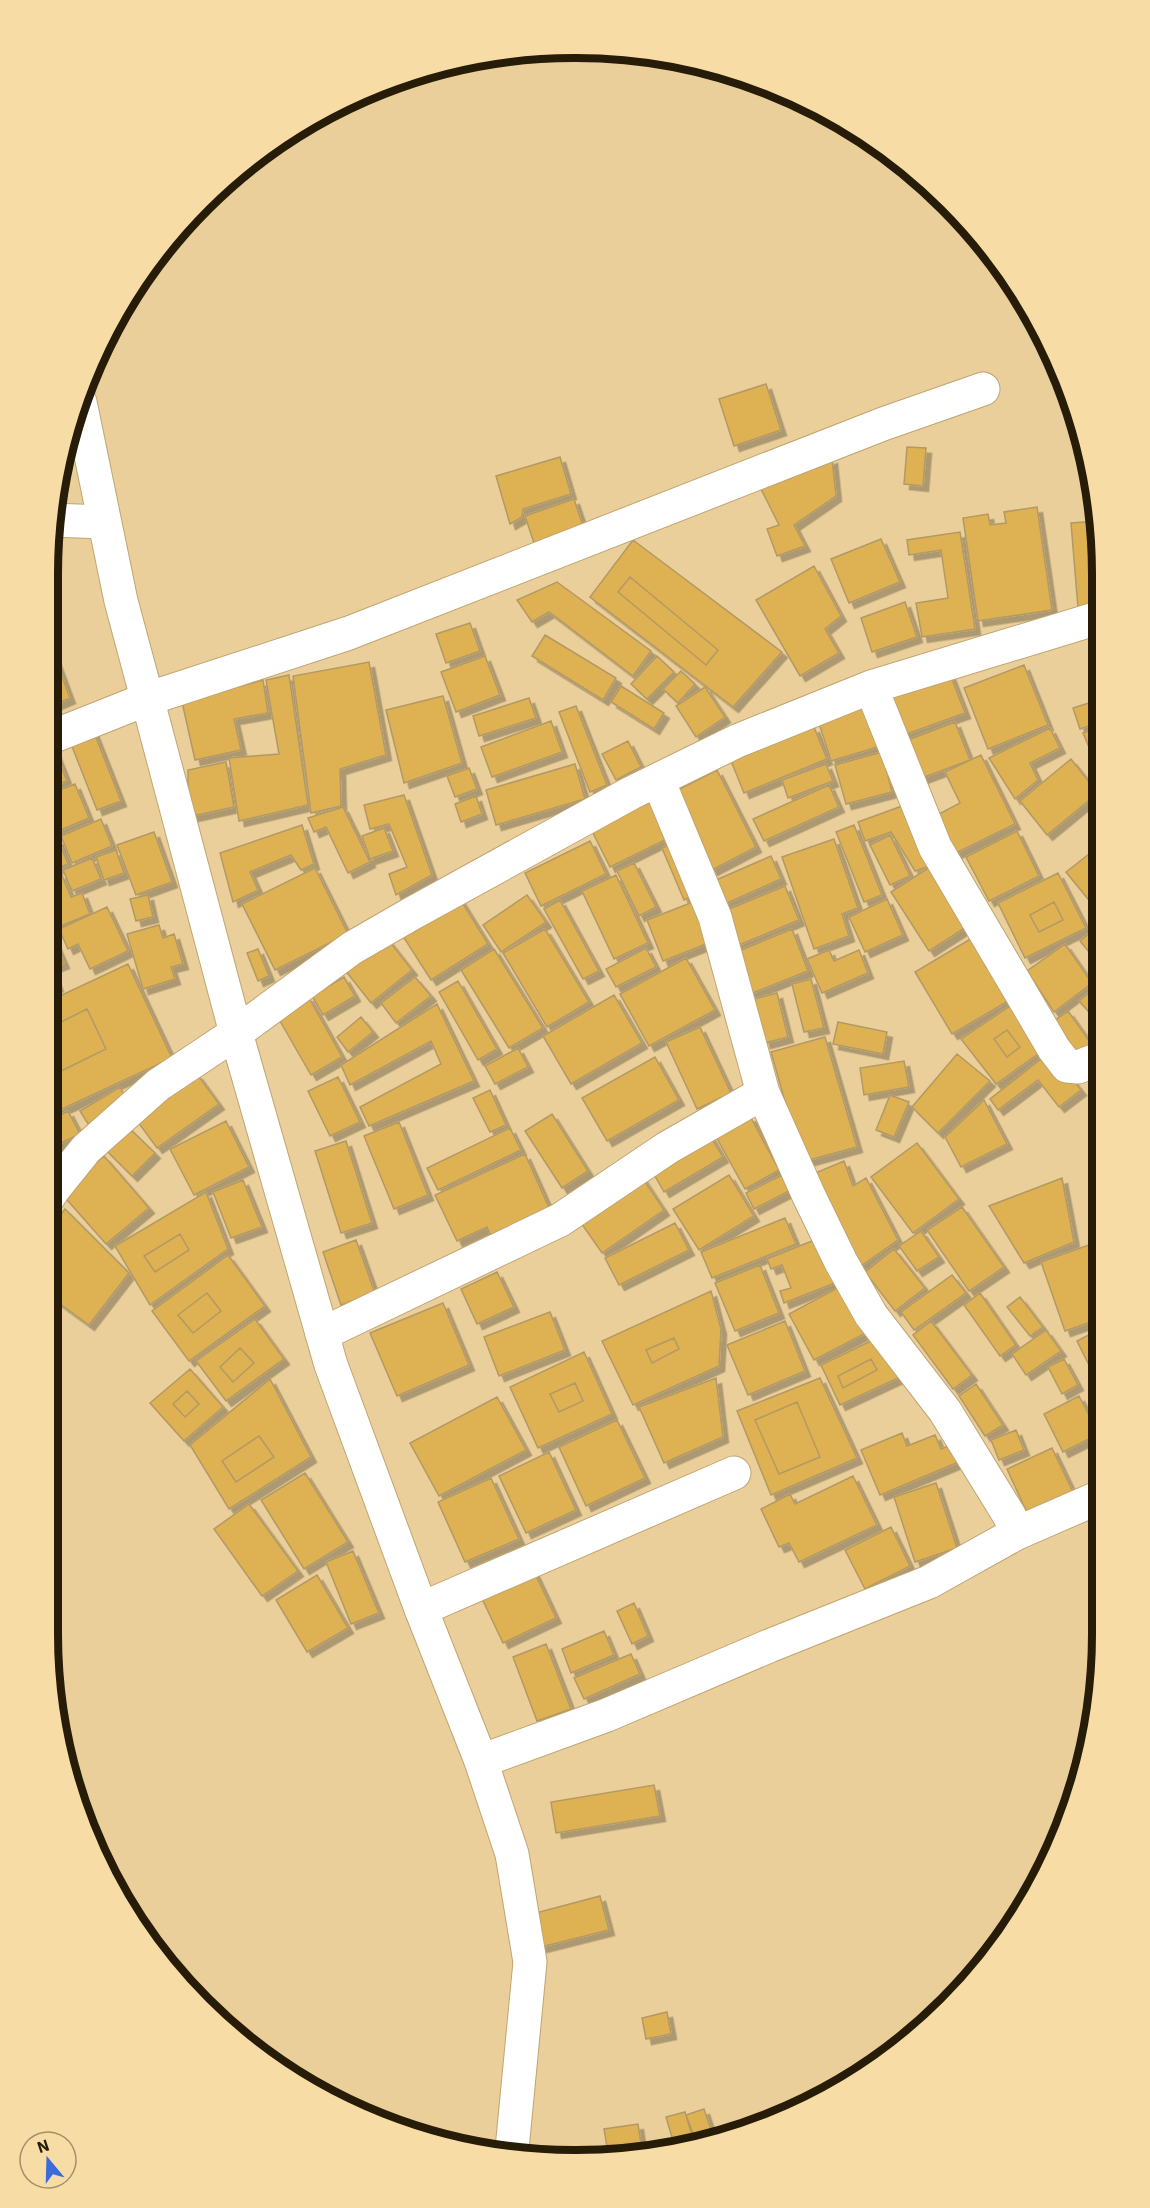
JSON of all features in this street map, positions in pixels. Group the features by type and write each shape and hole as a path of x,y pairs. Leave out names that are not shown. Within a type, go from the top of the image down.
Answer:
{"street":[{"path":"58,734 147,699 349,633 883,424 983,389"},
{"path":"83,418 121,601 236,1033 331,1365 421,1609 481,1761 512,1854 530,1962 512,2145"},
{"path":"62,520 104,522"},
{"path":"58,1183 86,1149 158,1085 236,1033 352,948 658,780 737,741 871,687 1092,620"},
{"path":"871,687 935,847 1054,1049 1067,1066 1078,1067 1092,1062"},
{"path":"658,780 715,917 763,1093 808,1194 841,1262 871,1315 945,1410 1009,1515 1017,1533"},
{"path":"322,1334 560,1220 667,1148 763,1093"},
{"path":"421,1609 734,1473"},
{"path":"481,1761 607,1715 769,1646 929,1582 1017,1533 1092,1500"}],"building":[{"path":"766,384 781,430 734,446 719,399"},
{"path":"907,447 926,448 923,486 904,484"},
{"path":"560,457 571,494 523,509 522,517 510,524 496,476"},
{"path":"832,458 836,496 794,525 805,546 777,556 767,529 779,525 761,489"},
{"path":"574,499 583,526 534,543 525,516"},
{"path":"1037,507 1052,610 978,621 963,518 988,514 990,525 1006,523 1004,512"},
{"path":"1088,522 1090,541 1092,604 1078,608 1071,523"},
{"path":"960,532 975,629 922,637 916,603 948,598 941,550 909,555 907,540"},
{"path":"881,539 900,582 849,603 831,559"},
{"path":"633,540 782,652 733,707 590,597","holes":["630,577 718,650 706,665 618,592"]},
{"path":"814,566 841,616 825,629 839,653 800,676 756,600"},
{"path":"630,577 718,650 706,665 618,592"},
{"path":"557,582 651,651 633,676 549,612 532,622 517,600"},
{"path":"905,602 917,637 872,652 861,618"},
{"path":"470,623 480,651 446,663 436,634"},
{"path":"545,635 616,678 603,700 532,656"},
{"path":"485,656 500,695 456,712 441,672"},
{"path":"657,656 674,672 647,699 631,684"},
{"path":"369,662 386,755 340,769 341,806 311,813 293,676"},
{"path":"1024,665 1048,725 988,749 964,688"},
{"path":"58,666 70,698 58,703"},
{"path":"681,671 695,684 678,703 663,689"},
{"path":"950,674 965,713 904,735 890,696"},
{"path":"289,675 308,805 239,821 229,758 279,754 266,680"},
{"path":"263,680 268,713 234,719 241,750 195,760 182,702"},
{"path":"621,686 664,713 654,729 611,702"},
{"path":"705,687 725,717 696,737 676,706"},
{"path":"443,696 462,763 404,783 386,710"},
{"path":"529,698 536,718 479,736 473,716"},
{"path":"1092,702 1092,725 1080,729 1073,708"},
{"path":"868,705 881,746 831,761 818,720"},
{"path":"576,706 607,785 590,792 559,712"},
{"path":"551,721 562,752 492,777 481,747"},
{"path":"955,722 970,760 922,778 908,740"},
{"path":"814,727 827,759 744,793 731,761"},
{"path":"1050,728 1060,748 1030,763 1038,780 1015,799 989,758"},
{"path":"1092,729 1092,754 1083,733"},
{"path":"93,730 121,801 97,810 69,739"},
{"path":"628,741 641,767 616,780 602,754"},
{"path":"882,752 892,792 846,804 835,765"},
{"path":"981,755 1015,824 956,853 937,815 960,803 945,772"},
{"path":"58,758 67,781 58,784"},
{"path":"1071,759 1092,785 1092,798 1047,835 1020,801"},
{"path":"226,762 234,807 188,817 188,770"},
{"path":"575,764 585,799 496,825 486,790"},
{"path":"826,764 833,781 788,798 782,780"},
{"path":"469,768 477,789 455,797 447,776"},
{"path":"717,770 756,847 712,870 672,793"},
{"path":"75,784 89,818 58,831 58,791"},
{"path":"829,785 839,807 764,841 753,819"},
{"path":"404,795 432,875 396,895 389,874 407,867 389,824 370,829 364,805"},
{"path":"476,796 482,814 461,822 455,804"},
{"path":"649,798 669,838 610,867 590,827"},
{"path":"902,806 933,865 915,871 891,832 865,841 858,822"},
{"path":"343,807 370,862 348,873 326,827 314,832 308,818"},
{"path":"101,819 112,846 72,863 61,836"},
{"path":"302,825 314,864 301,870 291,855 250,872 258,890 233,902 220,853"},
{"path":"854,825 882,895 864,902 836,832"},
{"path":"384,828 393,851 370,859 362,836"},
{"path":"1017,831 1039,876 989,901 966,857"},
{"path":"154,832 172,882 136,895 117,845"},
{"path":"890,835 910,876 890,885 870,845"},
{"path":"58,839 68,864 58,868"},
{"path":"834,839 858,908 842,914 849,936 814,949 782,857"},
{"path":"678,840 701,892 684,900 662,848"},
{"path":"590,841 606,874 541,906 525,873"},
{"path":"116,850 124,873 104,880 96,857"},
{"path":"1092,852 1092,904 1066,872"},
{"path":"771,856 781,879 718,907 707,884"},
{"path":"92,858 101,879 72,891 63,870"},
{"path":"634,863 656,907 639,916 617,871"},
{"path":"933,865 971,924 929,951 891,892"},
{"path":"315,868 348,934 275,970 242,904"},
{"path":"61,873 71,897 82,893 90,914 58,927 58,874"},
{"path":"1058,873 1086,928 1025,958 998,903","holes":["1054,902 1063,920 1039,932 1030,915"]},
{"path":"616,875 648,943 614,959 582,891"},
{"path":"785,886 799,920 732,948 717,914"},
{"path":"457,894 488,944 431,980 399,930"},
{"path":"148,895 153,917 136,921 130,899"},
{"path":"527,895 546,922 501,952 483,925"},
{"path":"703,898 719,939 663,961 647,920"},
{"path":"887,899 903,935 865,952 849,917"},
{"path":"560,900 599,971 583,979 544,909"},
{"path":"1054,902 1063,920 1039,932 1030,915"},
{"path":"107,907 128,951 90,969 78,944 68,949 59,929"},
{"path":"159,925 163,938 174,934 183,964 171,967 175,979 143,989 127,934"},
{"path":"545,929 589,1002 547,1027 503,953"},
{"path":"792,929 808,971 750,994 734,953"},
{"path":"1092,931 1092,956 1080,941"},
{"path":"977,935 1015,997 952,1034 915,972"},
{"path":"386,937 412,970 371,1003 345,970"},
{"path":"1065,944 1092,983 1054,1012 1027,971"},
{"path":"646,948 656,967 616,987 606,969"},
{"path":"58,949 64,963 58,965"},
{"path":"258,949 269,976 258,981 247,953"},
{"path":"494,949 543,1028 509,1048 461,970"},
{"path":"829,950 834,961 859,950 868,973 822,993 807,959"},
{"path":"686,958 715,1010 649,1046 620,994"},
{"path":"128,964 172,1058 58,1111 58,1073 106,1049 87,1009 58,1024 58,997"},
{"path":"344,977 355,996 323,1015 312,996"},
{"path":"415,977 431,996 396,1023 381,1003"},
{"path":"811,979 824,1028 804,1032 792,984"},
{"path":"458,981 497,1049 478,1060 439,992"},
{"path":"1092,990 1092,1015 1079,1001"},
{"path":"777,993 788,1037 765,1043 754,999"},
{"path":"614,995 642,1043 571,1084 543,1036"},
{"path":"308,996 342,1057 311,1075 276,1014"},
{"path":"437,1004 474,1081 369,1126 360,1107 441,1064 431,1041 350,1085 341,1065"},
{"path":"1010,1006 1048,1047 996,1084 961,1039","holes":["1007,1030 1020,1047 1007,1057 994,1039"]},
{"path":"87,1009 106,1049 58,1073 58,1024"},
{"path":"1068,1011 1092,1045 1092,1051 1077,1062 1050,1024"},
{"path":"361,1017 373,1032 348,1052 337,1037"},
{"path":"838,1022 887,1032 883,1054 833,1044"},
{"path":"700,1027 731,1093 697,1109 666,1042"},
{"path":"1007,1030 1020,1047 1007,1057 994,1039"},
{"path":"825,1037 857,1147 802,1162 771,1052"},
{"path":"518,1048 528,1067 495,1084 485,1066"},
{"path":"1051,1051 1081,1090 1059,1107 1038,1080 998,1110 990,1099"},
{"path":"957,1054 990,1081 938,1133 912,1107"},
{"path":"655,1057 679,1100 607,1141 582,1098"},
{"path":"904,1061 909,1087 864,1095 860,1068"},
{"path":"197,1074 219,1104 157,1148 135,1118"},
{"path":"338,1077 360,1122 330,1136 308,1091"},
{"path":"120,1087 128,1102 88,1124 80,1111"},
{"path":"490,1090 506,1125 490,1132 473,1098"},
{"path":"890,1095 909,1102 894,1137 876,1130"},
{"path":"984,1100 1007,1144 961,1167 945,1137"},
{"path":"68,1111 80,1134 58,1144 58,1116"},
{"path":"552,1114 588,1171 562,1188 525,1131"},
{"path":"750,1116 779,1170 745,1189 715,1135"},
{"path":"226,1121 249,1167 194,1195 170,1149"},
{"path":"399,1122 428,1195 394,1209 364,1136"},
{"path":"127,1126 155,1153 132,1176 105,1149"},
{"path":"510,1128 521,1150 438,1190 427,1168"},
{"path":"709,1134 723,1157 664,1192 651,1169"},
{"path":"346,1141 372,1223 341,1233 315,1151"},
{"path":"917,1143 959,1199 913,1233 871,1177"},
{"path":"525,1154 551,1212 492,1239 487,1227 457,1241 435,1195"},
{"path":"104,1156 149,1208 106,1244 61,1193"},
{"path":"844,1161 853,1186 866,1178 898,1240 858,1268 808,1176"},
{"path":"729,1175 754,1216 699,1250 673,1209"},
{"path":"782,1175 789,1191 754,1209 746,1193"},
{"path":"642,1177 664,1210 602,1253 579,1220"},
{"path":"1062,1178 1074,1242 1024,1263 989,1206"},
{"path":"243,1180 262,1227 231,1238 213,1192"},
{"path":"206,1192 228,1249 150,1305 115,1246","holes":["180,1234 189,1250 155,1272 144,1256"]},
{"path":"962,1207 1004,1267 969,1291 927,1230"},
{"path":"65,1209 129,1273 89,1325 58,1302 58,1218"},
{"path":"785,1218 796,1244 712,1278 701,1252"},
{"path":"675,1223 689,1250 619,1285 605,1258"},
{"path":"921,1231 939,1257 917,1271 899,1246"},
{"path":"180,1234 189,1250 155,1272 144,1256"},
{"path":"822,1237 840,1281 784,1303 780,1291 791,1288 782,1265 771,1269 767,1259"},
{"path":"356,1240 375,1293 341,1305 323,1252"},
{"path":"1092,1244 1092,1322 1065,1331 1041,1262"},
{"path":"894,1249 925,1288 895,1311 865,1272"},
{"path":"228,1255 265,1306 189,1361 152,1311","holes":["207,1293 221,1311 193,1333 178,1315"]},
{"path":"760,1265 779,1313 735,1331 715,1283"},
{"path":"497,1272 514,1307 477,1324 461,1289"},
{"path":"952,1275 966,1293 914,1330 901,1312"},
{"path":"841,1286 866,1333 814,1360 789,1314"},
{"path":"711,1291 721,1329 719,1366 633,1405 602,1341","holes":["674,1338 679,1349 652,1363 646,1350"]},
{"path":"207,1293 221,1311 193,1333 178,1315"},
{"path":"980,1293 1016,1345 1000,1356 964,1305"},
{"path":"1020,1297 1043,1327 1030,1336 1007,1307"},
{"path":"443,1303 469,1365 397,1396 370,1333"},
{"path":"550,1312 565,1350 499,1376 484,1337"},
{"path":"255,1319 284,1359 226,1401 196,1361","holes":["240,1348 254,1363 233,1382 220,1367"]},
{"path":"785,1321 805,1371 748,1395 727,1345"},
{"path":"931,1321 972,1375 953,1389 913,1335"},
{"path":"1046,1330 1061,1351 1026,1375 1012,1354"},
{"path":"1092,1333 1092,1371 1077,1341"},
{"path":"674,1338 679,1349 652,1363 646,1350"},
{"path":"873,1340 900,1377 840,1405 821,1365","holes":["871,1359 877,1370 843,1388 838,1376"]},
{"path":"240,1348 254,1363 233,1382 220,1367"},
{"path":"584,1352 612,1414 538,1448 510,1387","holes":["575,1383 583,1401 559,1412 550,1394"]},
{"path":"871,1359 877,1370 843,1388 838,1376"},
{"path":"1064,1359 1078,1385 1062,1394 1048,1367"},
{"path":"190,1369 223,1407 184,1441 150,1403","holes":["187,1391 199,1404 185,1417 173,1404"]},
{"path":"716,1378 723,1437 664,1463 639,1407"},
{"path":"820,1378 857,1458 771,1495 737,1411","holes":["797,1402 820,1457 779,1474 755,1420"]},
{"path":"270,1379 311,1457 229,1509 190,1445","holes":["259,1436 274,1457 236,1482 222,1461"]},
{"path":"575,1383 583,1401 559,1412 550,1394"},
{"path":"976,1384 1003,1425 985,1436 959,1396"},
{"path":"187,1391 199,1404 185,1417 173,1404"},
{"path":"1079,1396 1092,1421 1092,1438 1063,1452 1044,1414"},
{"path":"497,1397 526,1450 439,1496 410,1443"},
{"path":"797,1402 820,1457 779,1474 755,1420"},
{"path":"617,1420 645,1478 586,1506 559,1447"},
{"path":"1016,1430 1024,1450 999,1460 991,1440"},
{"path":"902,1433 907,1446 935,1435 941,1449 954,1444 961,1461 880,1495 861,1450"},
{"path":"259,1436 274,1457 236,1482 222,1461"},
{"path":"1052,1448 1074,1494 1028,1515 1007,1469"},
{"path":"549,1452 576,1510 526,1533 499,1476"},
{"path":"305,1473 348,1542 304,1569 261,1500"},
{"path":"853,1476 877,1525 799,1562 789,1543 779,1547 761,1509 790,1494 795,1504"},
{"path":"491,1478 519,1539 465,1562 438,1502"},
{"path":"936,1483 957,1548 915,1562 894,1497"},
{"path":"249,1504 298,1571 262,1596 214,1529"},
{"path":"891,1527 910,1566 865,1589 845,1550"},
{"path":"353,1551 379,1613 351,1624 326,1562"},
{"path":"531,1565 556,1618 503,1643 478,1590"},
{"path":"317,1575 348,1628 307,1652 276,1600"},
{"path":"634,1603 648,1636 632,1644 617,1611"},
{"path":"604,1631 614,1655 571,1673 562,1649"},
{"path":"546,1644 571,1709 537,1721 513,1657"},
{"path":"631,1654 640,1674 584,1699 574,1678"},
{"path":"654,1785 660,1816 556,1833 551,1802"},
{"path":"600,1896 609,1930 541,1947 532,1914"},
{"path":"667,2012 671,2034 646,2039 642,2018"},
{"path":"704,2109 711,2130 694,2136 686,2115"},
{"path":"685,2112 692,2136 673,2140 666,2117"},
{"path":"638,2124 641,2145 607,2148 604,2129"}]}
